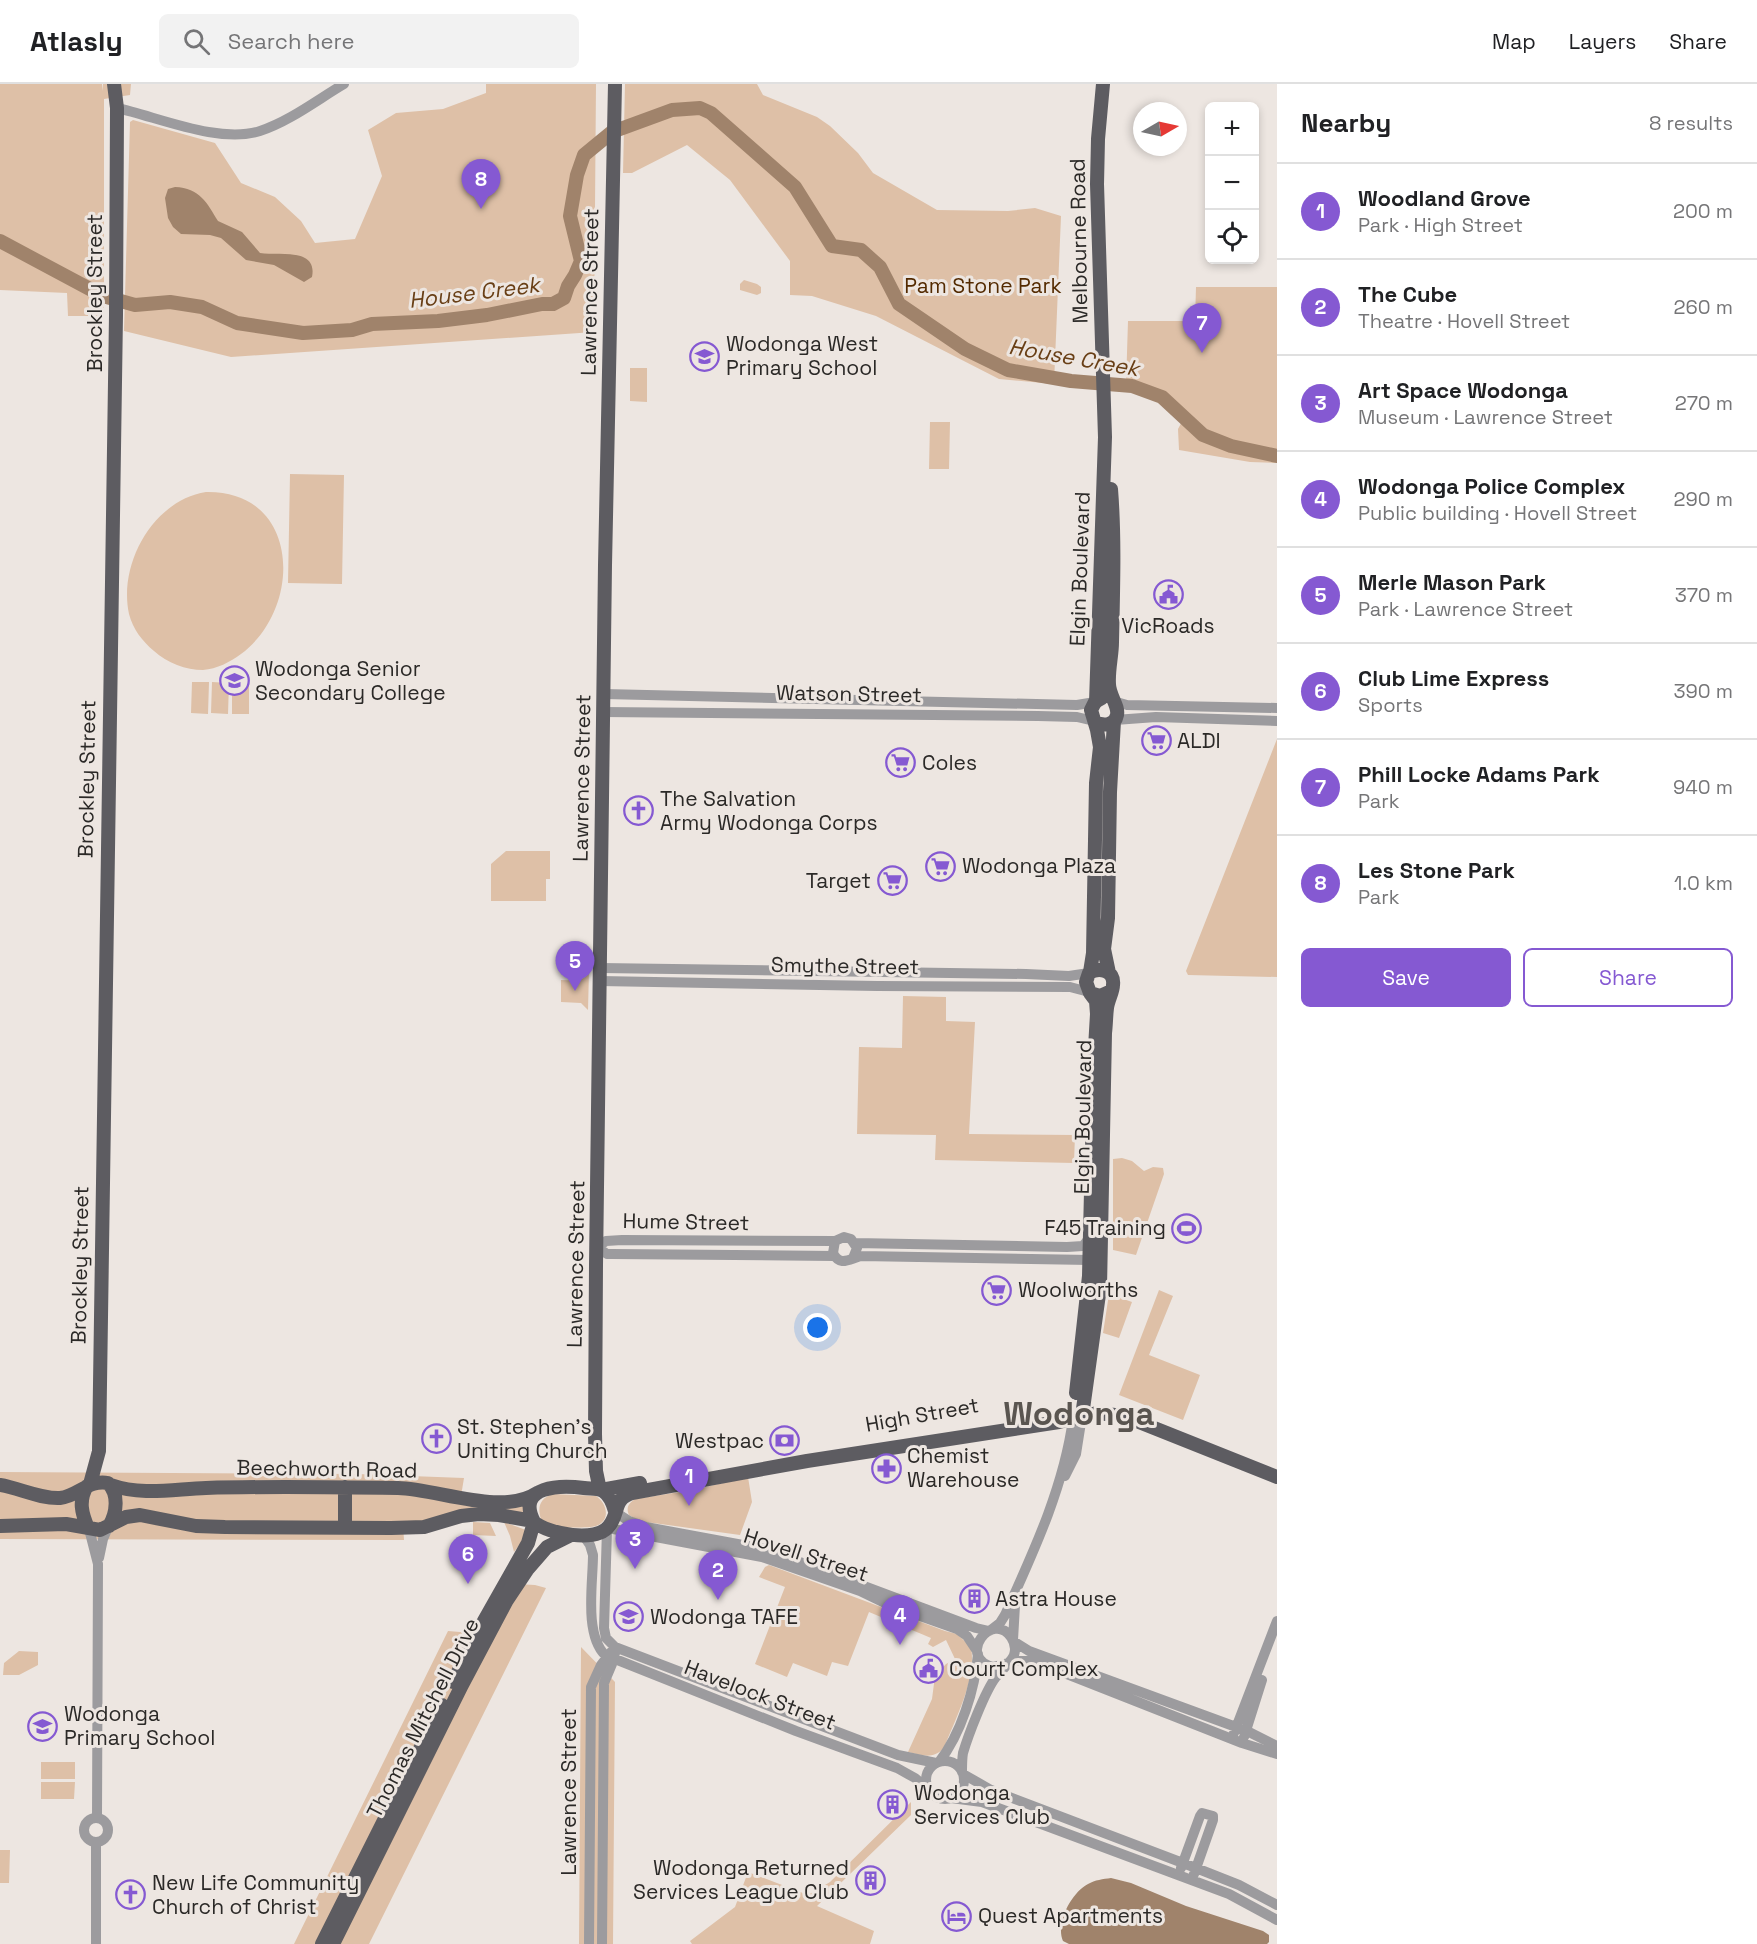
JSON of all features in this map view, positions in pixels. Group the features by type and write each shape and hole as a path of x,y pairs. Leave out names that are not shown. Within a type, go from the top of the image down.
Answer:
{"main road":[{"name":"Brockley Street","path":"88,1485 99,1451 116,315 117,108 114,84"},
{"name":"Brockley Street","path":"117,108 121,84"},
{"name":"Lawrence Street","path":"601,1490 595,1452 613,84"},
{"name":"Melbourne Road","path":"1103,84 1098,133 1097,184 1104,397"},
{"name":"Elgin Boulevard","path":"1095,702 1100,568 1107,509 1104,397"},
{"name":"Elgin Boulevard","path":"1107,509 1114,564 1112,650 1108,682 1113,701"},
{"path":"1100,568 1105,564 1114,564"},
{"path":"1104,698 1113,701 1117,709 1111,739 1108,918 1104,949 1113,981 1111,991 1100,996 1089,992 1086,980 1090,972 1093,953 1096,783 1100,751 1091,710 1095,702 1104,698"},
{"path":"1095,721 1106,725 1114,721"},
{"path":"1090,972 1100,969 1109,973"},
{"name":"Elgin Boulevard","path":"1078,1413 1099,1296 1105,1037 1111,991"},
{"name":"Elgin Boulevard","path":"1078,1413 1089,1284 1097,1010 1095,999 1089,992"},
{"name":"High Street","path":"615,1511 620,1500 630,1493 1078,1413 1103,1405 1125,1408 1277,1468"},
{"name":"High Street","path":"601,1490 1078,1413 1124,1416 1277,1477"},
{"name":"Brockley Street","path":"99,1451 109,1484"},
{"name":"Lawrence Street","path":"575,1487 583,1484 588,1478 595,1452"},
{"path":"0,1485 56,1498 71,1495 98,1482 109,1484 116,1509 109,1526"},
{"name":"Beechworth Road","path":"109,1484 125,1490 142,1492 206,1488 410,1489 459,1498 510,1502 528,1498 539,1492"},
{"path":"88,1485 81,1505 82,1515 89,1528"},
{"path":"345,1487 345,1528"},
{"path":"0,1526 63,1523 100,1530 126,1517 140,1515 212,1527 424,1527 461,1516 479,1514 500,1515 533,1522 547,1530 597,1534 607,1529 615,1511 601,1490 550,1487 539,1492 531,1503 530,1511 533,1522"},
{"name":"Thomas Mitchell Drive","path":"459,1682 484,1621 528,1543 533,1522"},
{"name":"Thomas Mitchell Drive","path":"329,1941 345,1913 371,1851 459,1682 503,1606 523,1575 549,1545 562,1538 579,1534"}],"street":[{"path":"117,108 211,133 245,134 281,122 341,85"},
{"name":"Watson Street","path":"604,694 1077,705 1095,702"},
{"path":"638,712 639,696"},
{"path":"825,699 825,713"},
{"path":"852,700 852,714"},
{"path":"878,700 878,714"},
{"path":"1113,701 1127,705 1277,708"},
{"path":"992,702 992,716"},
{"path":"1038,703 1038,716"},
{"path":"1221,706 1222,719"},
{"name":"Watson Street","path":"603,712 1038,716 1077,717 1095,721"},
{"path":"1114,721 1145,717 1277,721"},
{"path":"652,969 652,982"},
{"name":"Smythe Street","path":"600,975 652,969 1069,976 1090,972"},
{"path":"801,971 802,985"},
{"path":"847,986 848,972"},
{"path":"877,972 877,986"},
{"path":"981,987 982,974"},
{"path":"1026,974 1026,987"},
{"name":"Smythe Street","path":"600,975 652,982 1078,988 1089,992"},
{"path":"853,1258 856,1251 855,1243 851,1239 844,1237 835,1241 832,1249 834,1256 844,1262 853,1258 912,1257 1090,1260 1098,1255 1101,1249"},
{"path":"855,1243 1080,1246 1087,1243 1090,1237"},
{"path":"622,1240 622,1255"},
{"name":"Hume Street","path":"834,1256 622,1255 607,1254 597,1247 606,1241 622,1240 835,1241"},
{"path":"687,1241 687,1256"},
{"path":"776,1242 776,1256"},
{"path":"911,1245 912,1257"},
{"path":"954,1245 954,1258"},
{"path":"1018,1246 1018,1259"},
{"name":"Elgin Boulevard","path":"990,1630 1004,1617 1021,1578 1056,1489 1078,1413"},
{"name":"Hovell Street","path":"615,1511 629,1521 646,1527 764,1553 858,1586 960,1631 970,1640 977,1652"},
{"path":"97,1818 98,1564 103,1539 109,1526"},
{"path":"89,1528 98,1564"},
{"name":"Hovell Street","path":"607,1529 764,1553"},
{"name":"Lawrence Street","path":"589,1944 591,1687 615,1647 606,1638 604,1628 607,1529"},
{"path":"579,1534 592,1550 592,1626 596,1643 610,1658"},
{"path":"593,1569 605,1556"},
{"name":"Elgin Boulevard","path":"1013,1641 1013,1614 1021,1578"},
{"name":"Hovell Street","path":"890,1600 976,1628 990,1630"},
{"path":"1237,1741 1277,1621"},
{"path":"1277,1754 1237,1741 1029,1651 1013,1641 1003,1631 990,1630 980,1639 973,1687 950,1747 929,1769 926,1776 928,1789 938,1798 975,1800 1017,1814 1229,1894 1277,1920"},
{"path":"951,1798 962,1790 964,1783 963,1752 988,1690 1015,1651 1013,1641"},
{"path":"1241,1729 1277,1641"},
{"name":"Havelock Street","path":"615,1647 898,1755 937,1763"},
{"path":"977,1652 984,1663 991,1667 1009,1662 1039,1663 1241,1729 1277,1746"},
{"name":"Lawrence Street","path":"602,1944 604,1683 610,1658"},
{"name":"Havelock Street","path":"610,1658 902,1770 928,1789"},
{"path":"796,1731 800,1717"},
{"path":"937,1763 952,1762 963,1773 984,1787 1239,1885 1277,1905"},
{"path":"590,1796 603,1796"},
{"path":"1017,1814 1022,1802"},
{"path":"1180,1875 1200,1816 1203,1813 1208,1814 1213,1817 1213,1821 1192,1879"},
{"path":"97,1818 103,1820 108,1829 103,1839 96,1842 86,1836 84,1828 90,1819 97,1818"},
{"path":"96,1842 96,1944"}],"green space":[{"path":"0,84 102,84 103,91 103,84 131,84 130,95 104,99 104,316 68,316 67,293 0,290"},
{"path":"486,84 596,84 594,332 231,357 124,331 130,122 133,120 215,143 241,183 275,197 301,221 315,243 355,239 382,176 368,130 396,113 443,109 486,93"},
{"name":"Pam Stone Park","path":"625,84 757,84 763,95 817,117 830,126 858,153 873,173 937,210 1008,211 1035,208 1061,216 1054,384 999,379 876,316 812,296 790,295 790,261 730,180 687,145 632,173 623,173"},
{"path":"744,280 761,287 761,293 757,295 740,290 740,284"},
{"path":"1196,287 1277,287 1277,463 1250,462 1179,450 1178,429 1185,416 1162,397 1126,385 1128,321 1195,321"},
{"path":"630,368 647,368 647,402 630,401"},
{"path":"930,422 950,422 949,469 929,469"},
{"path":"290,474 344,475 342,584 288,583"},
{"path":"206,492 237,496 260,510 275,530 282,555 282,582 275,609 261,633 232,660 218,667 203,670 177,665 150,647 133,625 129,614 127,594 129,575 135,555 144,537 156,521 170,507 187,497"},
{"path":"192,682 209,682 208,714 191,713"},
{"path":"212,682 229,683 228,714 211,713"},
{"path":"232,683 249,683 249,714 232,714"},
{"path":"1277,739 1277,977 1188,975 1186,971"},
{"path":"506,851 550,851 550,879 546,879 546,901 491,901 491,864"},
{"path":"589,971 588,1010 581,1003 561,1002 561,980 581,979"},
{"path":"903,996 946,997 946,1021 975,1022 969,1134 1075,1135 1074,1163 935,1160 936,1135 857,1134 859,1047 902,1048"},
{"path":"1122,1158 1132,1161 1144,1171 1153,1167 1163,1168 1164,1174 1136,1255 1113,1250 1113,1159"},
{"path":"1159,1290 1173,1296 1149,1355 1200,1375 1183,1420 1119,1395"},
{"path":"1109,1294 1132,1302 1119,1338 1103,1333"},
{"path":"0,1472 357,1474 464,1478 460,1502 525,1504 523,1516 403,1525 404,1540 0,1539"},
{"path":"748,1477 752,1502 740,1535 639,1521 628,1513 628,1506 635,1499 693,1490"},
{"path":"553,1494 596,1496 605,1507 604,1520 592,1527 550,1525 541,1519 539,1511 542,1501"},
{"path":"473,1522 490,1523 496,1536 473,1535"},
{"path":"504,1522 526,1530 523,1540 514,1552 510,1536"},
{"path":"769,1565 957,1634 971,1647 971,1672 968,1685 944,1748 940,1752 922,1755 908,1752 932,1699 935,1676 946,1664 955,1659 946,1640 933,1647 928,1644 931,1638 869,1612 848,1666 832,1662 827,1676 793,1663 787,1677 755,1664 785,1587 759,1577"},
{"path":"498,1583 535,1585 546,1588 369,1944 294,1944 448,1631 472,1633"},
{"path":"581,1647 615,1682 613,1944 579,1944"},
{"path":"19,1651 38,1652 38,1665 19,1675 3,1675 4,1663"},
{"path":"41,1762 75,1762 75,1779 41,1779"},
{"path":"41,1782 75,1782 74,1799 41,1799"},
{"path":"911,1802 911,1815 817,1906 874,1931 870,1944 692,1944 690,1941 735,1907 748,1872 808,1895 830,1882"},
{"path":"0,1850 10,1850 9,1883 0,1883"}],"shaded area":[{"path":"175,187 197,193 218,221 242,232 260,253 303,257 312,267 312,277 304,282 274,265 246,260 221,238 210,235 181,234 168,218 165,198 168,189"},
{"path":"1111,1878 1131,1883 1186,1906 1263,1931 1269,1935 1269,1942 1267,1944 1069,1944 1063,1941 1061,1926 1063,1917 1076,1894 1091,1883"}],"waterway":[{"name":"House Creek","path":"0,241 103,296 135,305 170,302 202,307 237,323 303,333 352,330 372,324 438,321 553,304 564,298 581,261 570,216 577,175 584,155 612,132 672,110 700,108 711,113 795,187 832,246 861,250 880,267 899,304 965,349 1008,370 1071,381 1132,386 1162,397 1203,435 1231,446 1277,456"}],"place":[{"name":"Les Stone Park","path":"481,209"},
{"name":"Phill Locke Adams Park","path":"1202,353"},
{"name":"Wodonga West Primary School","path":"705,356"},
{"name":"VicRoads","path":"1168,595"},
{"name":"Wodonga Senior Secondary College","path":"234,681"},
{"name":"ALDI","path":"1156,741"},
{"name":"Coles","path":"901,763"},
{"name":"The Salvation Army Wodonga Corps","path":"639,811"},
{"name":"Wodonga Plaza","path":"941,866"},
{"name":"Target","path":"892,881"},
{"name":"Merle Mason Park","path":"575,991"},
{"name":"F45 Training","path":"1187,1228"},
{"name":"Woolworths","path":"997,1290"},
{"name":"St. Stephen's Uniting Church","path":"436,1439"},
{"name":"Westpac","path":"785,1441"},
{"name":"Chemist Warehouse","path":"886,1468"},
{"name":"Woodland Grove","path":"689,1506"},
{"name":"Art Space Wodonga","path":"635,1569"},
{"name":"Club Lime Express","path":"468,1584"},
{"name":"Astra House","path":"974,1599"},
{"name":"The Cube","path":"718,1600"},
{"name":"Wodonga TAFE","path":"629,1617"},
{"name":"Wodonga Police Complex","path":"900,1645"},
{"name":"Court Complex","path":"928,1669"},
{"name":"Wodonga Primary School","path":"43,1726"},
{"name":"Wodonga Services Club","path":"893,1805"},
{"name":"Wodonga Returned Services League Club","path":"870,1880"},
{"name":"New Life Community Church of Christ","path":"131,1895"},
{"name":"Quest Apartments","path":"957,1916"}],"district":[{"name":"Wodonga","path":"1079,1413"}]}
